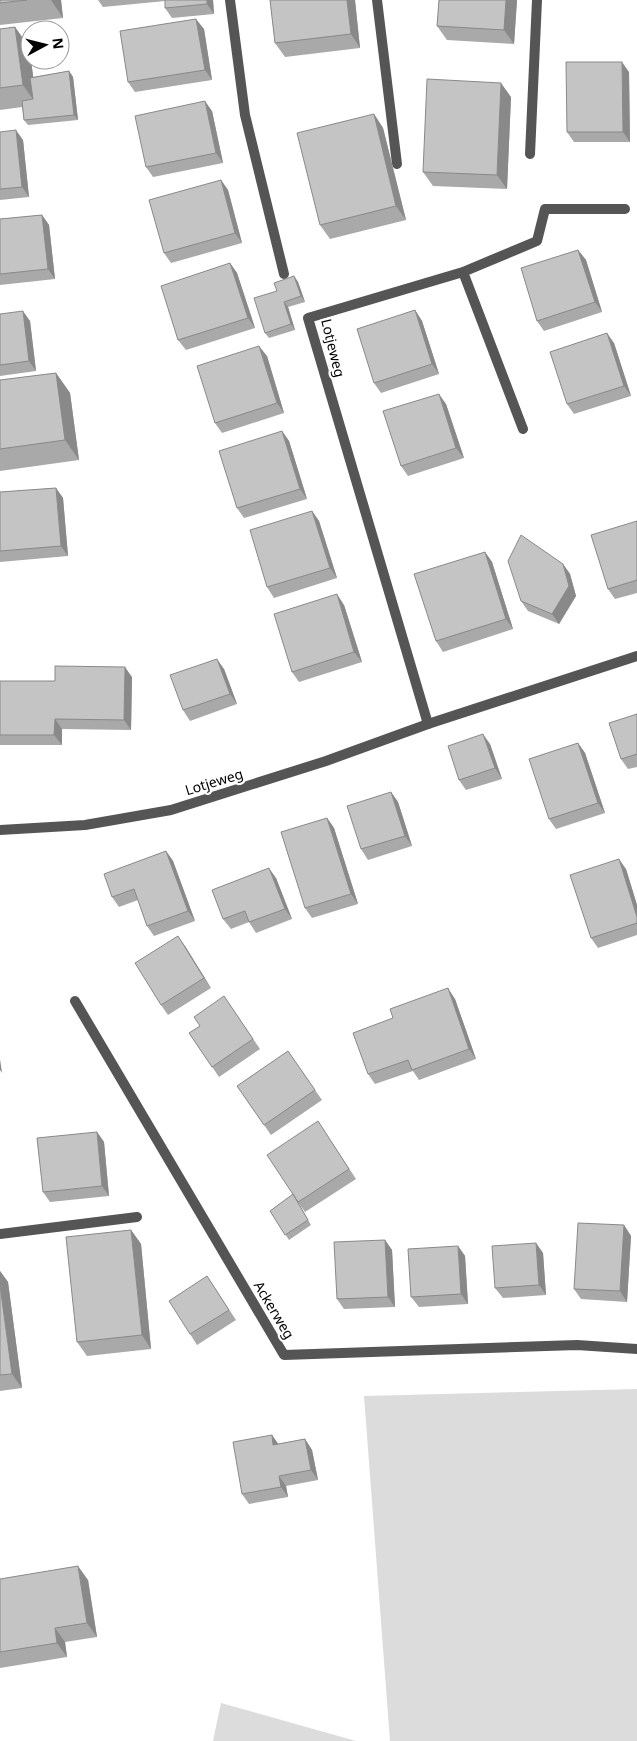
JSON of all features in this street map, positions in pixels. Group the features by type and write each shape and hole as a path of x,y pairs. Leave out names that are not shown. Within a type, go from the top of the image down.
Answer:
{"street":[{"path":"230,0 245,115 284,274"},
{"path":"377,0 397,164"},
{"path":"530,154 538,0"},
{"name":"Lotjeweg","path":"428,724 308,318 463,272 537,241 545,209 625,209"},
{"path":"463,272 523,429"},
{"name":"Lotjeweg","path":"0,830 85,825 171,810 326,761 428,724 637,656"},
{"name":"Ackerweg","path":"75,1001 284,1355 577,1344 637,1349"},
{"path":"0,1234 137,1217"}],"shaded area":[{"path":"637,1389 637,1741 390,1741 364,1396"},
{"path":"221,1703 356,1741 213,1741"}],"building":[{"path":"0,0 27,0 0,3"},
{"path":"165,0 207,0 207,4 165,8"},
{"path":"270,0 347,0 351,34 275,43"},
{"path":"439,0 506,0 504,30 437,26"},
{"path":"196,19 205,70 128,82 120,31"},
{"path":"15,27 23,85 0,88 0,29"},
{"path":"566,62 622,62 623,132 567,132"},
{"path":"69,71 74,115 24,120 22,101 33,99 30,78"},
{"path":"427,79 501,83 497,175 423,172"},
{"path":"205,101 216,153 146,167 135,116"},
{"path":"374,114 396,206 320,225 297,133"},
{"path":"16,130 22,187 0,189 0,132"},
{"path":"221,180 235,233 164,253 149,200"},
{"path":"42,215 48,269 0,274 0,219"},
{"path":"578,250 595,302 537,321 521,268"},
{"path":"230,263 248,318 178,340 161,286"},
{"path":"294,276 301,296 284,302 291,324 265,333 254,298 277,291 274,283"},
{"path":"415,310 432,364 374,383 357,329"},
{"path":"23,311 29,361 0,365 0,314"},
{"path":"607,333 624,386 567,404 550,352"},
{"path":"259,346 277,403 215,423 197,366"},
{"path":"56,373 65,440 0,449 0,380"},
{"path":"439,394 456,448 401,466 383,411"},
{"path":"282,431 300,489 237,508 219,451"},
{"path":"56,488 61,546 0,551 0,492"},
{"path":"312,511 330,568 267,587 250,530"},
{"path":"637,521 637,580 608,589 591,535"},
{"path":"521,535 563,564 569,586 552,614 521,601 508,561"},
{"path":"485,552 506,619 436,641 414,574"},
{"path":"337,594 354,652 292,672 274,614"},
{"path":"217,659 230,694 183,710 170,675"},
{"path":"55,666 125,667 124,720 55,719 54,735 0,735 0,681 55,681"},
{"path":"637,714 637,754 621,759 609,723"},
{"path":"483,734 495,768 459,780 448,746"},
{"path":"578,743 598,803 549,819 529,759"},
{"path":"391,792 405,836 361,849 347,806"},
{"path":"327,818 351,894 305,908 281,832"},
{"path":"166,851 188,911 147,926 134,889 112,897 104,874"},
{"path":"619,859 637,917 637,923 591,938 570,875"},
{"path":"269,868 285,909 249,922 245,911 223,919 212,890"},
{"path":"178,936 204,978 161,1005 135,963"},
{"path":"448,988 469,1049 412,1070 408,1060 368,1074 353,1033 393,1018 390,1009"},
{"path":"224,996 253,1039 212,1067 189,1033 200,1026 194,1017"},
{"path":"288,1051 315,1090 264,1125 237,1086"},
{"path":"318,1121 349,1169 298,1202 267,1155"},
{"path":"97,1132 102,1186 43,1192 37,1138"},
{"path":"293,1194 308,1220 285,1235 270,1211"},
{"path":"578,1223 624,1225 620,1291 574,1289"},
{"path":"131,1230 142,1335 77,1342 66,1237"},
{"path":"385,1240 388,1297 337,1299 334,1242"},
{"path":"536,1243 539,1285 495,1288 492,1246"},
{"path":"458,1246 461,1294 411,1297 408,1249"},
{"path":"207,1276 229,1310 190,1334 169,1301"},
{"path":"0,1285 12,1374 0,1375"},
{"path":"272,1435 273,1445 305,1439 311,1470 279,1476 281,1487 242,1494 233,1442"},
{"path":"78,1566 87,1623 55,1628 57,1643 0,1652 0,1579"}]}
